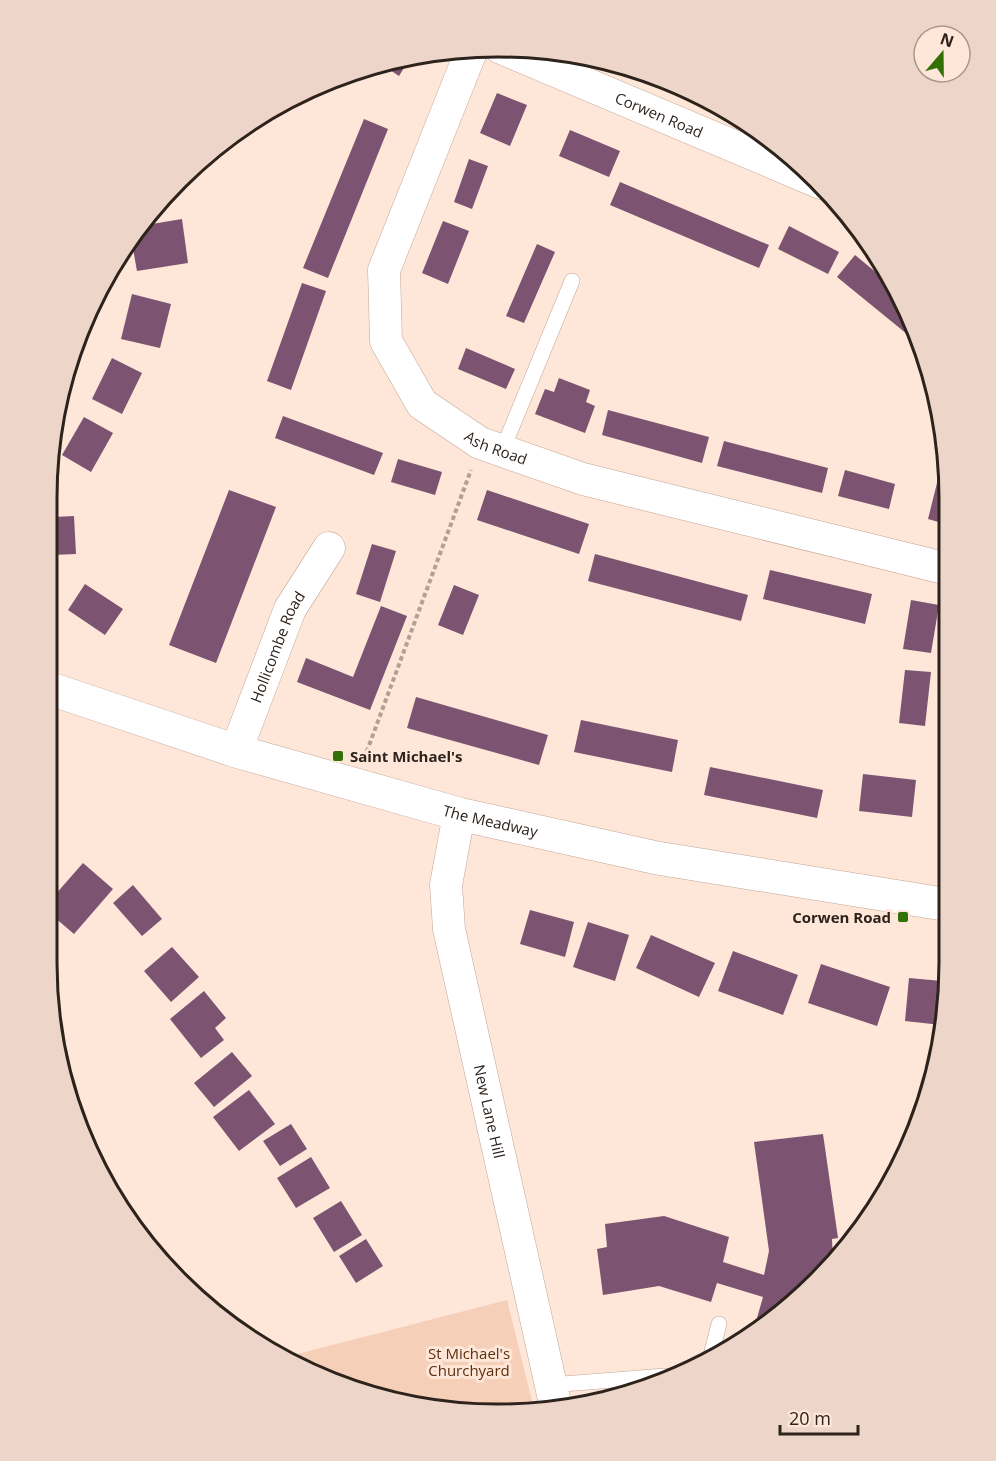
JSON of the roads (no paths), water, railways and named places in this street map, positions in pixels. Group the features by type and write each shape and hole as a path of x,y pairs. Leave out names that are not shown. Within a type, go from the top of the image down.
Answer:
{"street":[{"name":"Ash Road","path":"468,58 384,270 386,341 422,404 491,447 583,479 939,567"},
{"name":"Corwen Road","path":"525,58 796,172"},
{"name":"Hollicombe Road","path":"236,751 290,609 329,548"},
{"name":"The Meadway","path":"57,691 236,751 459,814 668,860 939,903"},
{"name":"New Lane Hill","path":"459,814 446,885 449,929 553,1396"}],"lane":[{"path":"491,447 572,280"},
{"path":"714,1347 719,1324"},
{"path":"553,1396 642,1380"}],"place":[{"name":"Saint Michael's","path":"338,756"},
{"name":"Corwen Road","path":"903,917"}],"park label":[{"name":"St Michael's Churchyard","path":"469,1362"}]}
